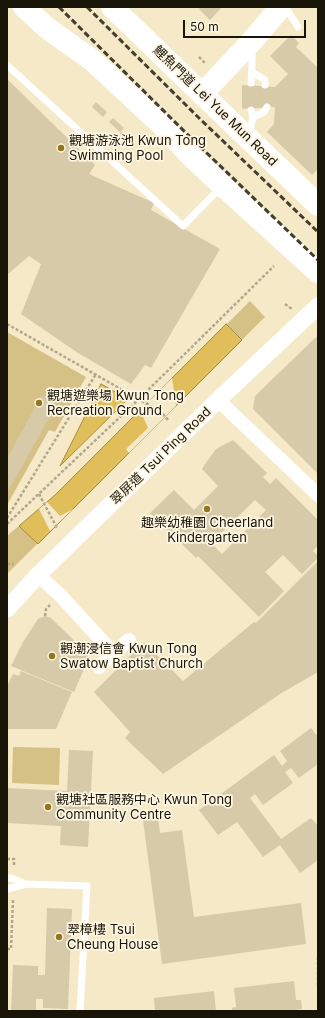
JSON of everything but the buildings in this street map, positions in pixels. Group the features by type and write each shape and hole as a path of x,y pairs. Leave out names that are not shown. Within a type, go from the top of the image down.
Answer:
{"main road":[{"path":"24,7 47,28 92,60 166,129 190,156 318,272"},
{"name":"鯉魚門道 Lei Yue Mun Road","path":"112,7 318,205"},
{"path":"202,94 280,9"}],"street":[{"name":"翠屏道 Tsui Ping Road","path":"9,604 218,400 318,306"},
{"path":"218,400 318,495"},
{"path":"38,575 60,595 114,654"},
{"path":"99,667 129,640"}],"lane":[{"path":"280,9 298,27"},
{"path":"251,83 252,41"},
{"path":"7,65 184,226 222,185"},
{"path":"252,72 265,80 265,85"},
{"path":"248,139 252,114 264,112 267,108"},
{"path":"7,878 26,884 87,886 80,1011"},
{"path":"7,889 26,884"}],"path":[{"path":"104,153 124,132"},
{"path":"7,524 139,399 274,266"},
{"path":"7,324 161,412 169,421"},
{"path":"7,518 96,374"},
{"path":"39,494 57,528"},
{"path":"7,564 14,564"},
{"path":"45,616 46,609"},
{"path":"7,858 14,859 14,874"},
{"path":"7,949 12,949 13,896"},
{"path":"318,957 318,986"}],"shaded area":[{"path":"250,301 265,317 7,574 7,536 55,495"},
{"path":"226,324 242,340 38,544 19,526 55,495"},
{"name":"觀塘遊樂場 Kwun Tong Recreation Ground","path":"7,332 86,377 55,432 49,430 7,505"},
{"path":"101,384 128,399 60,466"},
{"path":"13,747 60,748 59,785 12,783"}],"pier":[{"path":"172,378 176,406 129,453 126,449 148,428 140,410"},
{"path":"47,502 60,516 73,509 50,531 39,509"}],"railway":[{"path":"59,7 185,132 318,260"},
{"path":"87,7 199,118 318,232"}],"place":[{"name":"觀塘游泳池 Kwun Tong Swimming Pool","path":"61,148"},
{"name":"觀塘遊樂場 Kwun Tong Recreation Ground","path":"39,403"},
{"name":"趣樂幼稚園 Cheerland Kindergarten","path":"207,509"},
{"name":"觀潮浸信會 Kwun Tong Swatow Baptist Church","path":"52,656"},
{"name":"觀塘社區服務中心 Kwun Tong Community Centre","path":"48,807"},
{"name":"翠樟樓 Tsui Cheung House","path":"59,937"}]}
